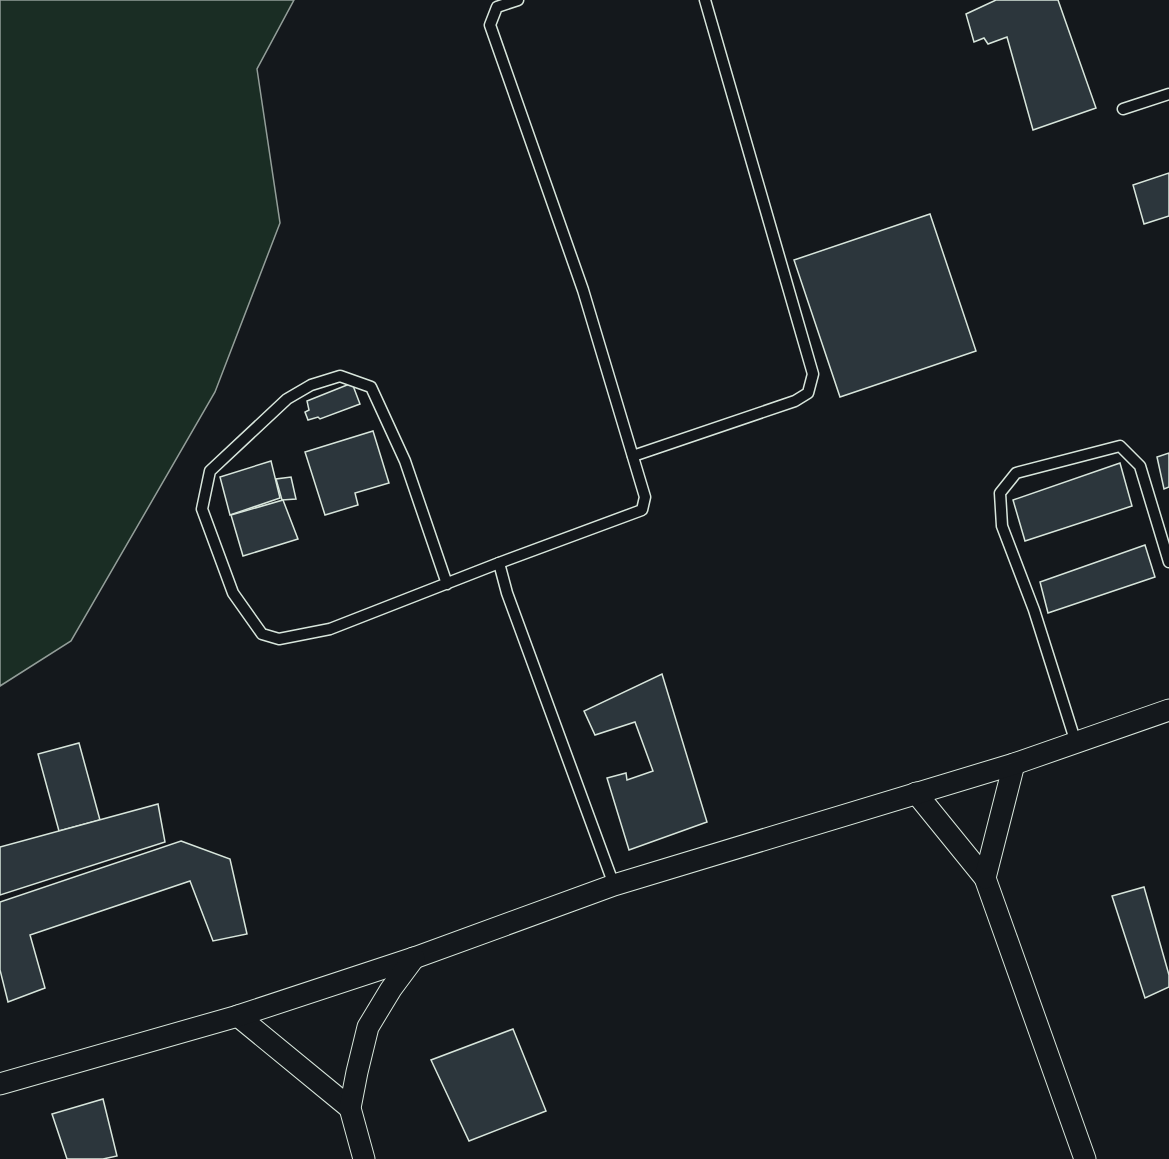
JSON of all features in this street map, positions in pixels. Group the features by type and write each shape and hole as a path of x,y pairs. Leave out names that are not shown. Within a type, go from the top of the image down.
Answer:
{"street":[{"path":"0,1084 238,1016 414,958 614,885 1014,764 1169,710"},
{"path":"985,878 1014,764"},
{"path":"916,792 985,878 1085,1159"},
{"path":"364,1159 350,1108 368,1027 391,988 414,958"},
{"path":"238,1016 350,1108"}],"lane":[{"path":"447,584 405,461 371,387 339,376 311,385 287,399 210,471 202,509 233,593 262,634 279,639 330,629 642,510 645,497 583,290 490,25 497,7 518,0"},
{"path":"633,456 795,401 808,393 813,374 705,0"},
{"path":"1123,109 1169,94"},
{"path":"1076,743 1034,610 1002,526 1000,493 1016,473 1120,446 1140,466 1169,562"},
{"path":"499,563 614,885"}],"green space":[{"path":"0,0 294,0 257,69 280,223 215,392 71,641 0,686"}],"building":[{"path":"996,0 1058,0 1096,108 1033,130 1007,37 988,44 984,38 974,42 966,14"},
{"path":"1169,173 1169,216 1144,224 1133,185"},
{"path":"930,214 976,351 840,397 794,260"},
{"path":"352,383 360,404 320,419 318,417 308,420 305,412 309,410 307,401"},
{"path":"373,431 389,483 355,493 358,505 325,515 305,452"},
{"path":"1169,453 1169,487 1164,489 1157,457"},
{"path":"271,461 280,498 230,515 220,477"},
{"path":"1120,463 1132,506 1025,541 1013,500"},
{"path":"291,477 296,499 282,500 276,479"},
{"path":"283,500 298,539 243,556 231,515"},
{"path":"1145,545 1155,577 1048,613 1040,582"},
{"path":"662,674 707,822 629,850 607,778 626,773 627,780 653,771 635,722 595,735 584,711"},
{"path":"79,743 100,820 59,831 38,754"},
{"path":"158,804 165,842 0,895 0,847"},
{"path":"181,841 230,859 247,934 213,941 190,881 30,935 45,988 8,1002 0,970 0,902"},
{"path":"1144,887 1169,975 1169,987 1145,998 1112,896"},
{"path":"513,1029 546,1111 469,1141 431,1060"},
{"path":"103,1099 117,1156 103,1159 67,1159 52,1114"}]}
